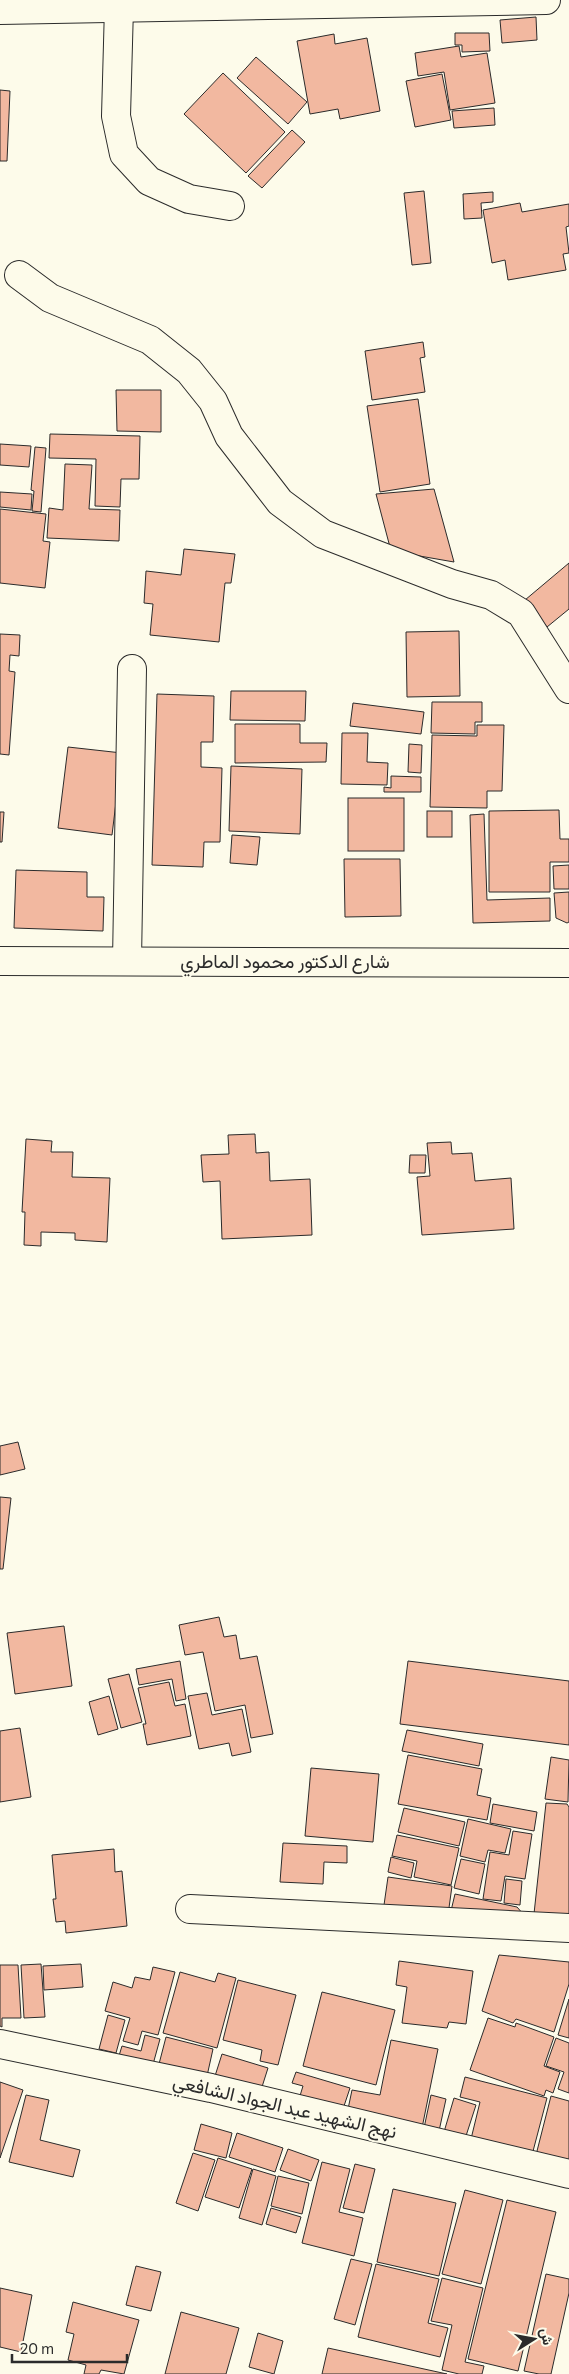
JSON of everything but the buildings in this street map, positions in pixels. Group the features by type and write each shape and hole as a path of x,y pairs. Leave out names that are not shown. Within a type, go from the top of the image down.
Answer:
{"street":[{"path":"0,10 546,0"},
{"path":"119,7 116,116 124,154 148,181 189,199 230,206"},
{"path":"19,275 50,298 150,340 189,371 213,401 229,436 280,502 323,534 452,584 491,595 521,613 569,689"},
{"path":"127,961 132,669"},
{"name":"شارع الدكتور محمود الماطري","path":"0,961 569,963"},
{"path":"190,1909 569,1928"},
{"name":"نهج الشهيد عبد الجواد الشافعي","path":"0,2044 211,2088 569,2174"}]}
